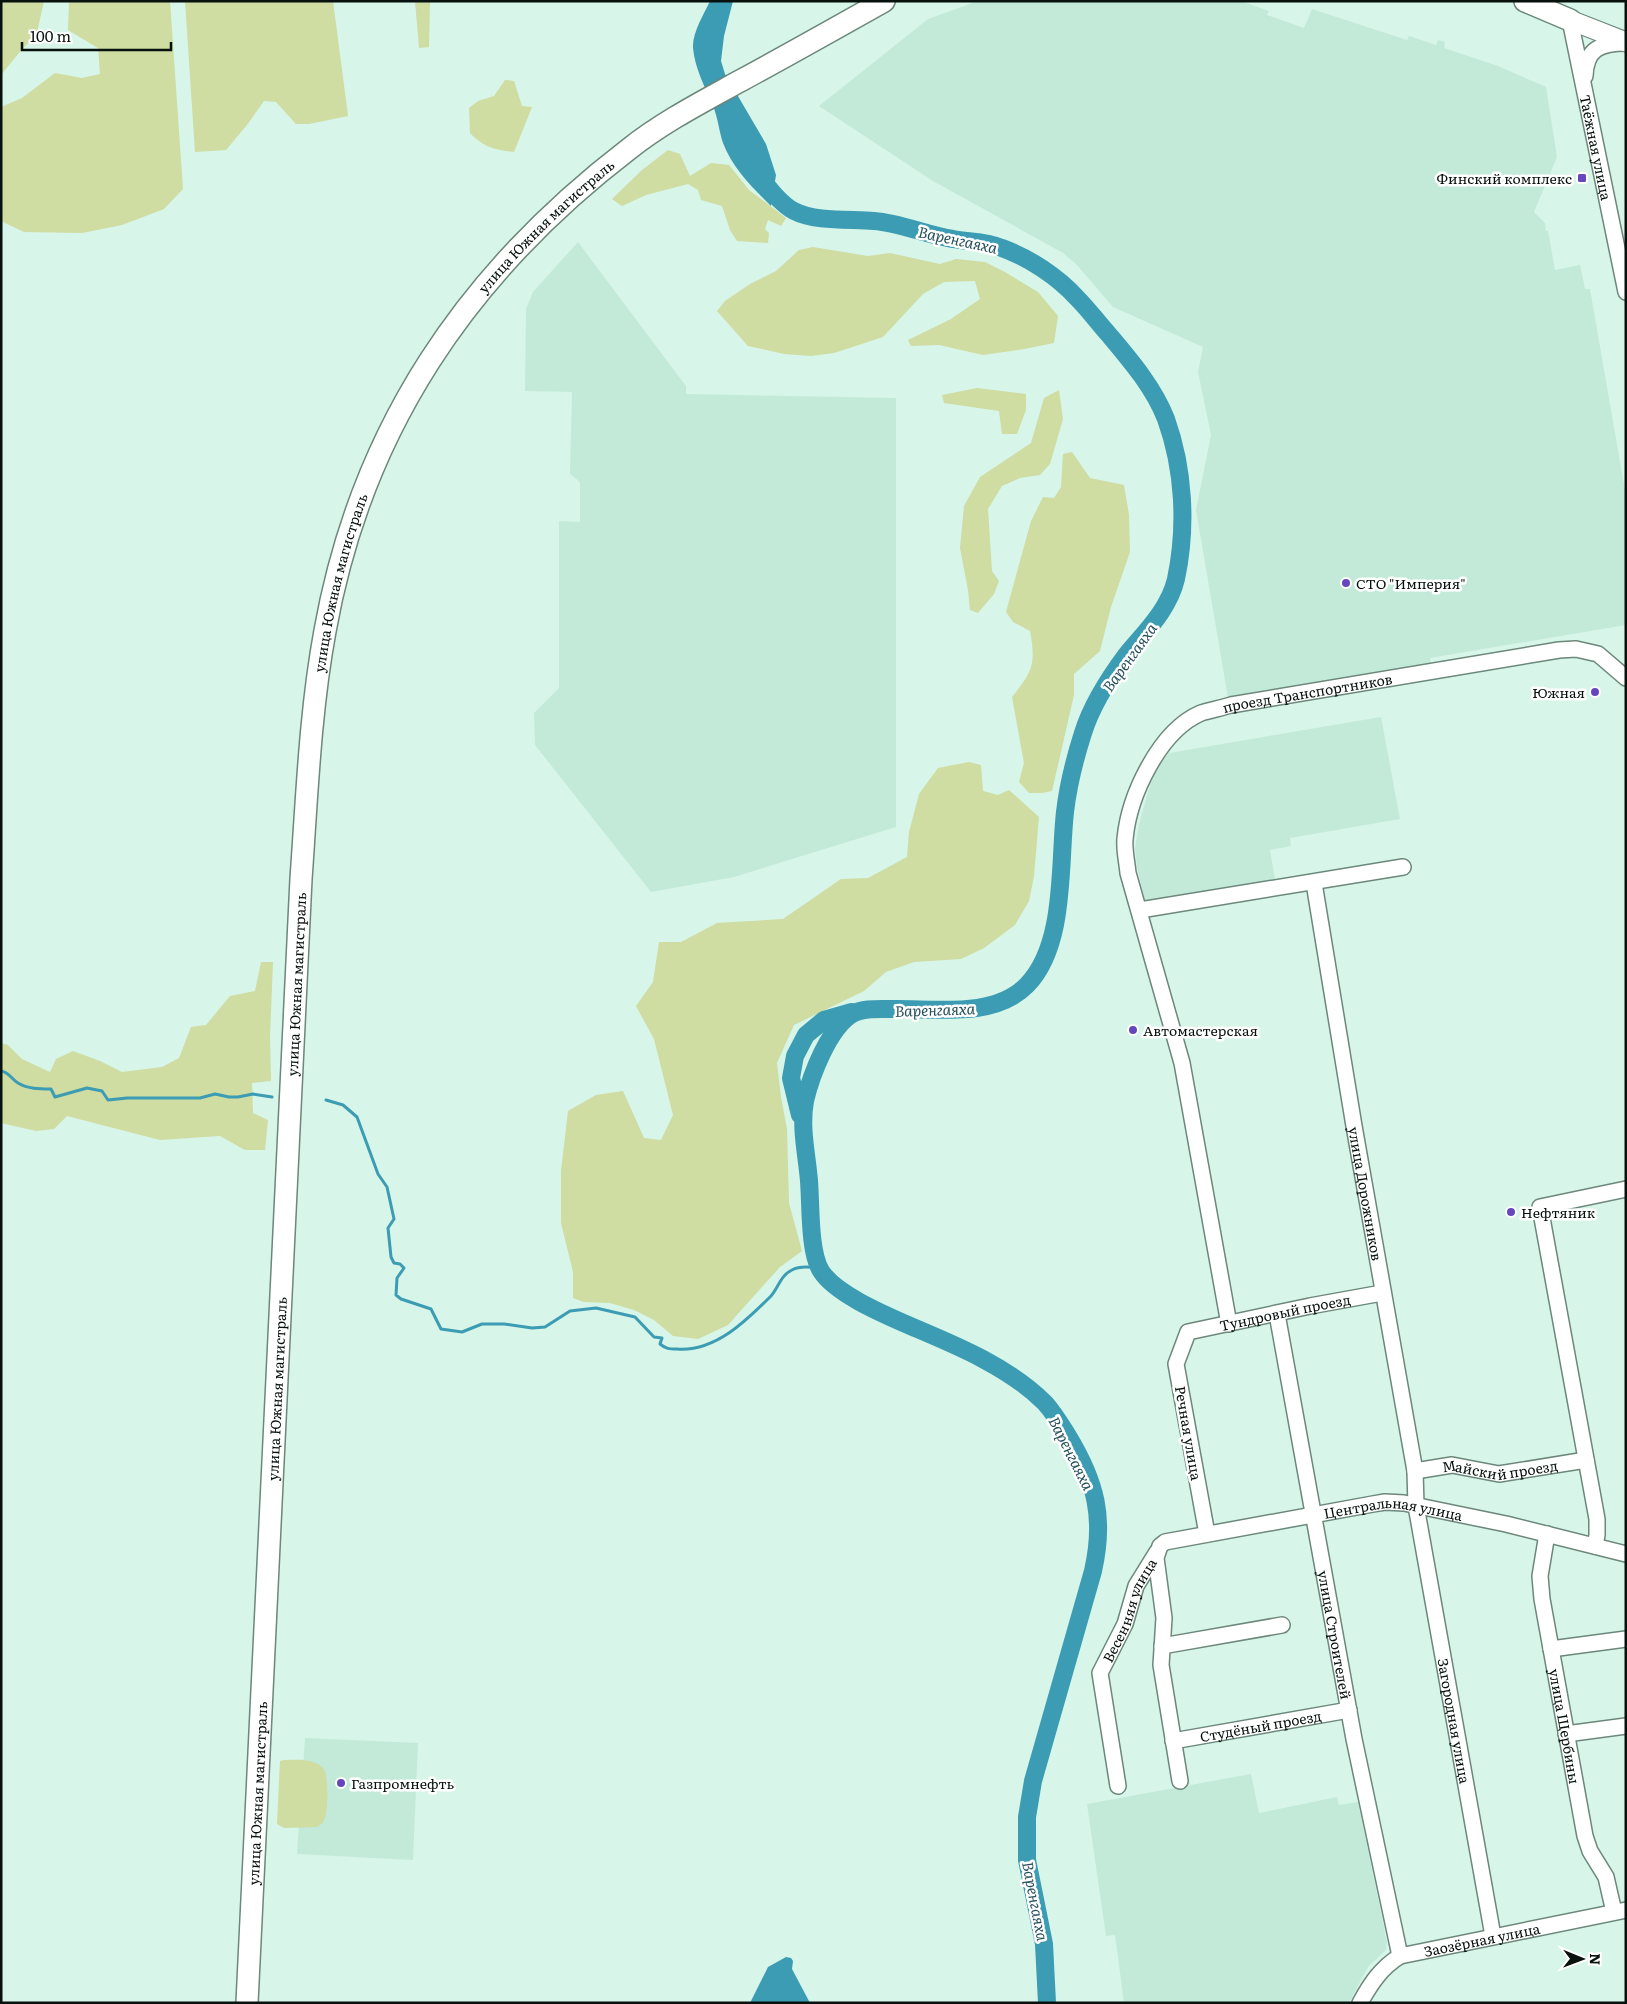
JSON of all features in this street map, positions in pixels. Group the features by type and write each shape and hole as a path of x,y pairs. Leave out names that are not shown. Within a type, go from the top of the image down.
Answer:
{"highway":[{"name":"улица Южная магистраль","path":"247,2003 307,787 318,674 334,587 349,532 363,492 406,397 434,352 461,314 517,249 573,195 629,149 697,105 884,1"},
{"path":"1525,1 1569,11"}],"main road":[{"path":"1569,11 1626,42"}],"street":[{"name":"Таёжная улица","path":"1569,11 1626,292"},
{"path":"1585,95 1585,74 1589,56 1601,47 1626,42"},
{"name":"проезд Транспортников","path":"1229,1324 1182,1064 1128,873 1125,841 1127,828 1146,769 1167,740 1189,720 1200,714 1231,705 1559,650 1582,650 1598,654 1626,678"},
{"path":"1140,910 1402,867"},
{"name":"улица Дорожников","path":"1314,882 1382,1293 1415,1470 1416,1506"},
{"path":"1595,1546 1597,1519 1540,1207 1626,1190"},
{"name":"Тундровый проезд","path":"1188,1332 1382,1293"},
{"name":"улица Строителей","path":"1277,1314 1372,1833 1400,1956"},
{"name":"Речная улица","path":"1188,1332 1176,1364 1207,1534"},
{"name":"Майский проезд","path":"1415,1470 1452,1465 1499,1474 1586,1460"},
{"name":"Центральная улица","path":"1159,1549 1165,1542 1385,1502 1416,1506 1547,1534 1626,1554"},
{"name":"Загородная улица","path":"1416,1506 1493,1936"},
{"name":"улица Щербины","path":"1547,1534 1540,1582 1584,1836 1590,1851 1606,1877 1620,1911"},
{"path":"1159,1549 1156,1558 1164,1618 1160,1665 1180,1781"},
{"name":"Весенняя улица","path":"1118,1786 1100,1673 1125,1624 1136,1586 1159,1549"},
{"path":"1162,1646 1282,1625"},
{"path":"1551,1649 1626,1639"},
{"name":"Студёный проезд","path":"1173,1742 1349,1710"},
{"path":"1566,1734 1626,1726"},
{"name":"Заозёрная улица","path":"1360,2003 1377,1975 1400,1956 1620,1911"}],"shaded area":[{"path":"978,1 1241,1 1269,11 1267,15 1304,28 1312,9 1407,40 1409,36 1436,45 1438,40 1445,42 1444,48 1498,66 1546,87 1557,157 1534,212 1545,223 1546,231 1548,231 1555,270 1580,265 1585,289 1590,289 1626,496 1626,625 1430,658 1431,664 1228,698 1196,510 1211,435 1198,372 1203,347 1113,307 1076,264 1063,253 933,181 819,106 928,19"},
{"path":"578,242 686,386 686,394 896,398 896,827 734,877 651,892 535,745 534,713 559,688 559,521 580,522 580,482 570,474 572,392 525,391 526,309 533,292"},
{"path":"1381,717 1400,819 1290,838 1291,846 1270,850 1276,885 1146,906 1137,867 1135,848 1139,824 1152,778 1169,753"},
{"path":"305,1738 418,1743 413,1860 297,1854"},
{"path":"1251,1774 1259,1813 1337,1797 1339,1805 1358,1802 1387,1942 1386,1950 1368,1967 1349,2003 1124,2003 1115,1935 1106,1936 1087,1804"}],"green space":[{"path":"1,1 44,1 36,37 23,48 1,75"},
{"path":"69,1 170,1 183,189 164,209 122,225 82,233 24,232 1,221 1,107 22,98 55,73 82,78 100,74 98,48 68,30"},
{"path":"185,1 333,1 348,116 309,124 296,124 276,102 264,101 226,150 195,152"},
{"path":"415,1 430,1 429,47 419,48"},
{"path":"505,80 514,81 522,106 532,107 514,152 490,147 480,142 470,133 469,108 478,101 494,96"},
{"path":"668,150 680,154 690,176 711,163 729,165 749,190 786,218 781,226 768,220 765,229 769,233 768,243 737,241 730,230 722,206 701,200 698,190 688,184 646,195 622,206 612,199 642,170"},
{"path":"813,247 868,256 890,253 940,264 956,259 985,262 1038,292 1058,316 1054,343 983,355 939,345 911,346 908,340 951,319 980,299 975,281 944,282 923,294 883,337 834,353 811,356 784,354 748,346 717,311 725,301 750,284 776,271 799,250"},
{"path":"977,388 1026,394 1026,410 1017,434 1002,434 999,411 944,403 942,395"},
{"path":"1059,390 1063,419 1050,464 1040,475 1020,478 1002,486 988,509 992,571 999,581 994,594 978,613 970,610 960,548 964,506 980,477 1031,443 1044,398"},
{"path":"1072,452 1090,478 1124,485 1129,515 1130,552 1111,607 1100,651 1074,674 1074,695 1052,791 1029,793 1019,782 1024,763 1012,697 1029,673 1033,652 1032,642 1030,631 1013,622 1006,612 1031,521 1043,497 1054,498 1061,487 1063,454"},
{"path":"969,762 981,765 983,791 998,795 1009,790 1039,817 1034,876 1029,901 1015,925 984,948 961,959 914,962 886,972 864,991 794,1025 777,1063 787,1129 789,1203 802,1251 780,1267 728,1325 698,1339 673,1336 654,1320 634,1310 610,1303 584,1302 573,1298 573,1272 561,1223 561,1171 568,1111 596,1095 623,1091 644,1138 661,1140 673,1115 654,1039 636,1006 653,982 659,942 681,942 717,923 783,919 841,879 868,878 907,857 909,832 919,794 938,768"},
{"path":"261,962 273,962 270,1037 271,1081 252,1083 253,1113 268,1120 265,1150 245,1150 220,1136 160,1140 67,1116 54,1129 36,1131 1,1123 1,1043 8,1045 22,1059 50,1072 56,1059 73,1051 122,1072 162,1067 179,1058 191,1027 206,1025 230,996 255,991"},
{"path":"280,1761 310,1761 323,1768 326,1777 327,1800 326,1814 321,1825 317,1827 284,1828 277,1824"}],"water":[{"path":"710,1 733,1 724,36 721,61 725,74 766,144 776,175 771,206 744,177 727,152 715,111 696,63 693,48 694,36"},
{"path":"786,1957 791,1958 793,1961 792,1969 810,2003 750,2003 768,1967"}],"waterway":[{"name":"Варенгаяха","path":"759,175 770,190 785,205 803,215 884,222 943,237 990,244 1022,257 1042,268 1086,307 1149,386 1166,419 1177,458 1182,498 1182,539 1176,579 1173,590 1162,610 1114,672 1096,702 1087,722 1066,802 1061,879 1055,927 1049,949 1040,968 1027,985 1013,996 998,1003 981,1007 944,1010 871,1009 852,1014 836,1030 822,1053 808,1090 804,1111 812,1241 817,1263 821,1271 838,1288 864,1304 984,1360 1016,1379 1045,1403 1060,1423 1078,1453 1091,1485 1098,1517 1097,1552 1033,1781 1027,1817 1027,1860 1044,1944 1047,2003"},
{"path":"800,1115 791,1078 795,1056 806,1035 824,1020 852,1012"},
{"path":"1,1071 22,1085 38,1089 51,1089 55,1097 87,1088 102,1091 108,1100 127,1098 200,1098 215,1094 229,1097 253,1094 272,1097"},
{"path":"326,1100 343,1105 357,1117 378,1174 387,1187 394,1219 388,1228 391,1257 394,1263 400,1264 404,1268 397,1278 396,1295 401,1299 431,1309 441,1329 462,1332 482,1324 504,1324 532,1328 545,1327 570,1311 596,1308 635,1317 654,1337 662,1338 660,1344 666,1348 691,1349 717,1340 740,1325 771,1296 788,1272 801,1267 818,1268"}],"place":[{"name":"Финский комплекс","path":"1582,178"},
{"name":"СТО \"Империя\"","path":"1346,583"},
{"name":"Южная","path":"1595,692"},
{"name":"Автомастерская","path":"1133,1030"},
{"name":"Нефтяник","path":"1511,1212"},
{"name":"Газпромнефть","path":"341,1783"}]}
